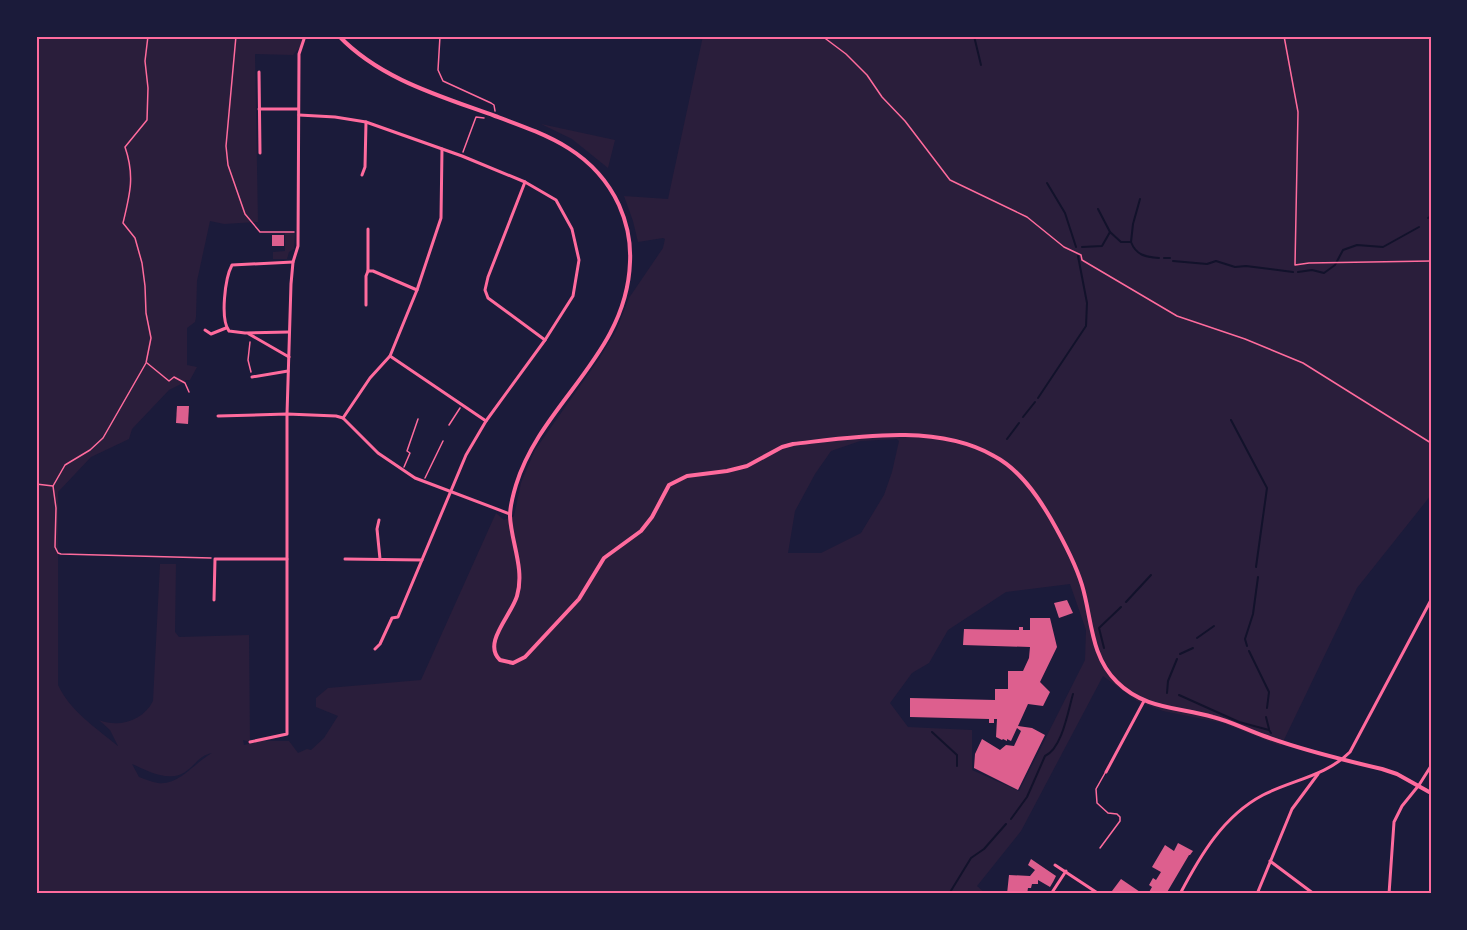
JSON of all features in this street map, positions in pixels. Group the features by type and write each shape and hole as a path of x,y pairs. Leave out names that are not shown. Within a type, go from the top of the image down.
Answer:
{"street":[{"path":"250,742 287,734 289,332 293,262 298,246 299,54 305,36"},
{"path":"339,36 386,73 555,139 585,159 599,174 619,204 626,226 631,249 630,274 626,297 619,316 592,364 533,447 519,473 512,496 510,514 518,559 519,585 511,611 494,640 495,655 500,660 506,663 522,660 583,593 604,558 641,531 652,517 669,485 687,476 747,466 782,447 793,444 910,435 938,437 994,455 1020,476 1043,507 1077,568 1086,596 1099,657 1118,684 1133,696 1171,709 1213,717 1265,737 1397,774 1431,793"},
{"path":"259,72 260,153"},
{"path":"260,109 298,109"},
{"path":"299,115 366,122 462,156 525,182 556,200 572,229 579,260 573,296 545,340 486,421 466,455 398,617 392,618 380,644 375,649"},
{"path":"362,175 365,167 366,122"},
{"path":"343,418 370,378 390,356 417,290 441,218 442,149"},
{"path":"525,182 485,290 488,298 545,340"},
{"path":"366,305 368,229"},
{"path":"226,328 224,300 232,265 293,262"},
{"path":"368,271 417,290"},
{"path":"205,330 211,334 226,328"},
{"path":"226,328 229,331 245,333 289,332"},
{"path":"245,333 289,357"},
{"path":"390,356 486,421"},
{"path":"252,377 288,371"},
{"path":"218,416 287,414 343,418 378,453 403,470 423,481 510,514"},
{"path":"379,520 377,529 380,559"},
{"path":"214,600 215,559 287,559"},
{"path":"345,559 422,560"},
{"path":"1180,894 1217,833 1238,812 1262,795 1318,774 1343,759 1350,752 1431,600"},
{"path":"1106,772 1144,701"},
{"path":"1389,894 1394,822 1402,806 1431,766"},
{"path":"1257,894 1292,808 1318,774"},
{"path":"1270,861 1314,894"},
{"path":"1055,864 1099,894"},
{"path":"1051,894 1066,871"}],"lane":[{"path":"1100,848 1120,821 1117,814 1108,813 1097,803 1096,789 1106,772"}],"path":[{"path":"148,36 145,61 148,88 147,120 125,147 130,163 131,190 123,223 135,238 142,263 146,314 151,338 146,363 103,438 90,450 65,465 53,486 56,508 55,547 61,554 215,559"},
{"path":"236,36 226,146 228,165 245,214 260,232 298,232"},
{"path":"440,36 438,70 443,81 494,105 495,116 489,119 476,117 462,156"},
{"path":"822,36 846,54 867,75 882,97 905,121 950,180 1027,217 1064,247 1081,255 1082,260 1177,316 1245,339 1303,363 1431,443"},
{"path":"1284,36 1298,112 1295,265 1431,261"},
{"path":"252,377 248,352 253,336"},
{"path":"146,363 170,381 174,377 185,383 189,392"},
{"path":"449,425 462,405"},
{"path":"403,470 410,453 407,450 418,419"},
{"path":"423,481 443,441"},
{"path":"36,484 53,486"}],"shaded area":[{"path":"36,36 305,36 301,46 293,55 255,54 258,222 224,224 210,221 197,281 195,322 187,328 187,365 197,367 190,380 185,380 169,390 132,429 129,439 91,457 58,492 58,685 76,711 118,746 110,730 99,720 122,723 137,718 149,708 153,701 160,564 176,564 175,632 179,637 249,635 250,742 243,740 244,745 260,741 289,741 298,753 307,749 311,750 324,738 338,716 316,707 316,698 328,688 421,680 496,513 504,520 514,516 521,483 535,450 599,359 616,331 629,298 663,248 665,239 663,238 638,242 624,196 668,199 703,36 1431,36 1431,495 1357,588 1281,746 1223,723 1163,711 1137,701 1103,676 1021,831 977,886 986,894 36,894","holes":["897,439 899,441 892,472 884,495 861,533 821,553 788,553 795,511 815,474 831,451 860,441","1070,584 1086,630 1085,660 1019,791 972,770 972,730 908,727 890,703 912,673 929,663 948,630 1006,592","212,753 180,777 166,783 156,783 139,777 132,764 160,775 175,776 182,774"]},
{"path":"541,124 615,140 608,168 572,139"},
{"path":"285,233 295,233 294,249 289,252 287,259 273,259 273,252 285,251"}],"building":[{"path":"272,235 284,235 284,246 272,246"},
{"path":"177,406 189,406 188,424 176,423"},
{"path":"1067,600 1073,613 1059,618 1054,603"},
{"path":"1030,618 1050,618 1057,647 1040,682 1050,692 1043,706 1028,704 1018,726 1032,728 1045,735 1018,790 974,768 975,754 982,739 1000,750 1006,745 1014,746 1021,731 1017,728 1011,741 1007,739 1007,741 996,737 997,719 994,719 994,723 989,723 989,719 910,717 910,698 995,700 995,689 1008,689 1008,671 1023,671 1029,658 1030,647 963,645 964,629 1019,630 1019,627 1023,627 1023,630 1030,630"},
{"path":"1178,843 1193,851 1166,894 1148,894 1153,878 1156,880 1161,872 1152,867 1165,845 1174,851"},
{"path":"1031,859 1056,876 1050,887 1038,880 1038,884 1032,884 1031,888 1028,888 1027,894 1007,894 1009,875 1030,876 1035,870 1028,865"},
{"path":"1121,879 1143,894 1116,894 1112,891"}],"waterway":[{"path":"974,36 981,65"},
{"path":"1047,183 1065,213 1076,247"},
{"path":"1131,242 1140,199"},
{"path":"1098,209 1110,232"},
{"path":"1298,272 1312,270 1324,273 1335,265 1343,250 1357,245 1383,247 1419,227"},
{"path":"1082,247 1102,246 1110,232 1121,242 1131,242 1142,255 1159,258"},
{"path":"1038,398 1086,326 1087,303 1078,256"},
{"path":"1164,258 1170,258"},
{"path":"1173,261 1207,264 1216,261 1235,267 1246,266 1293,272"},
{"path":"1023,417 1035,402"},
{"path":"1231,420 1267,488 1256,567"},
{"path":"1007,439 1019,423"},
{"path":"1126,602 1151,575"},
{"path":"1247,646 1245,639 1253,614 1258,577"},
{"path":"1104,648 1099,628 1121,607"},
{"path":"1197,638 1214,626"},
{"path":"1180,654 1193,648"},
{"path":"1249,651 1269,692 1267,708"},
{"path":"1167,693 1168,681 1177,659"},
{"path":"1011,819 1027,797 1045,756 1051,752 1060,738 1073,694"},
{"path":"1179,695 1239,722 1269,730 1271,733"},
{"path":"1266,717 1269,729"},
{"path":"932,732 957,755 957,766"},
{"path":"949,894 971,858 984,849 1006,824"}]}
